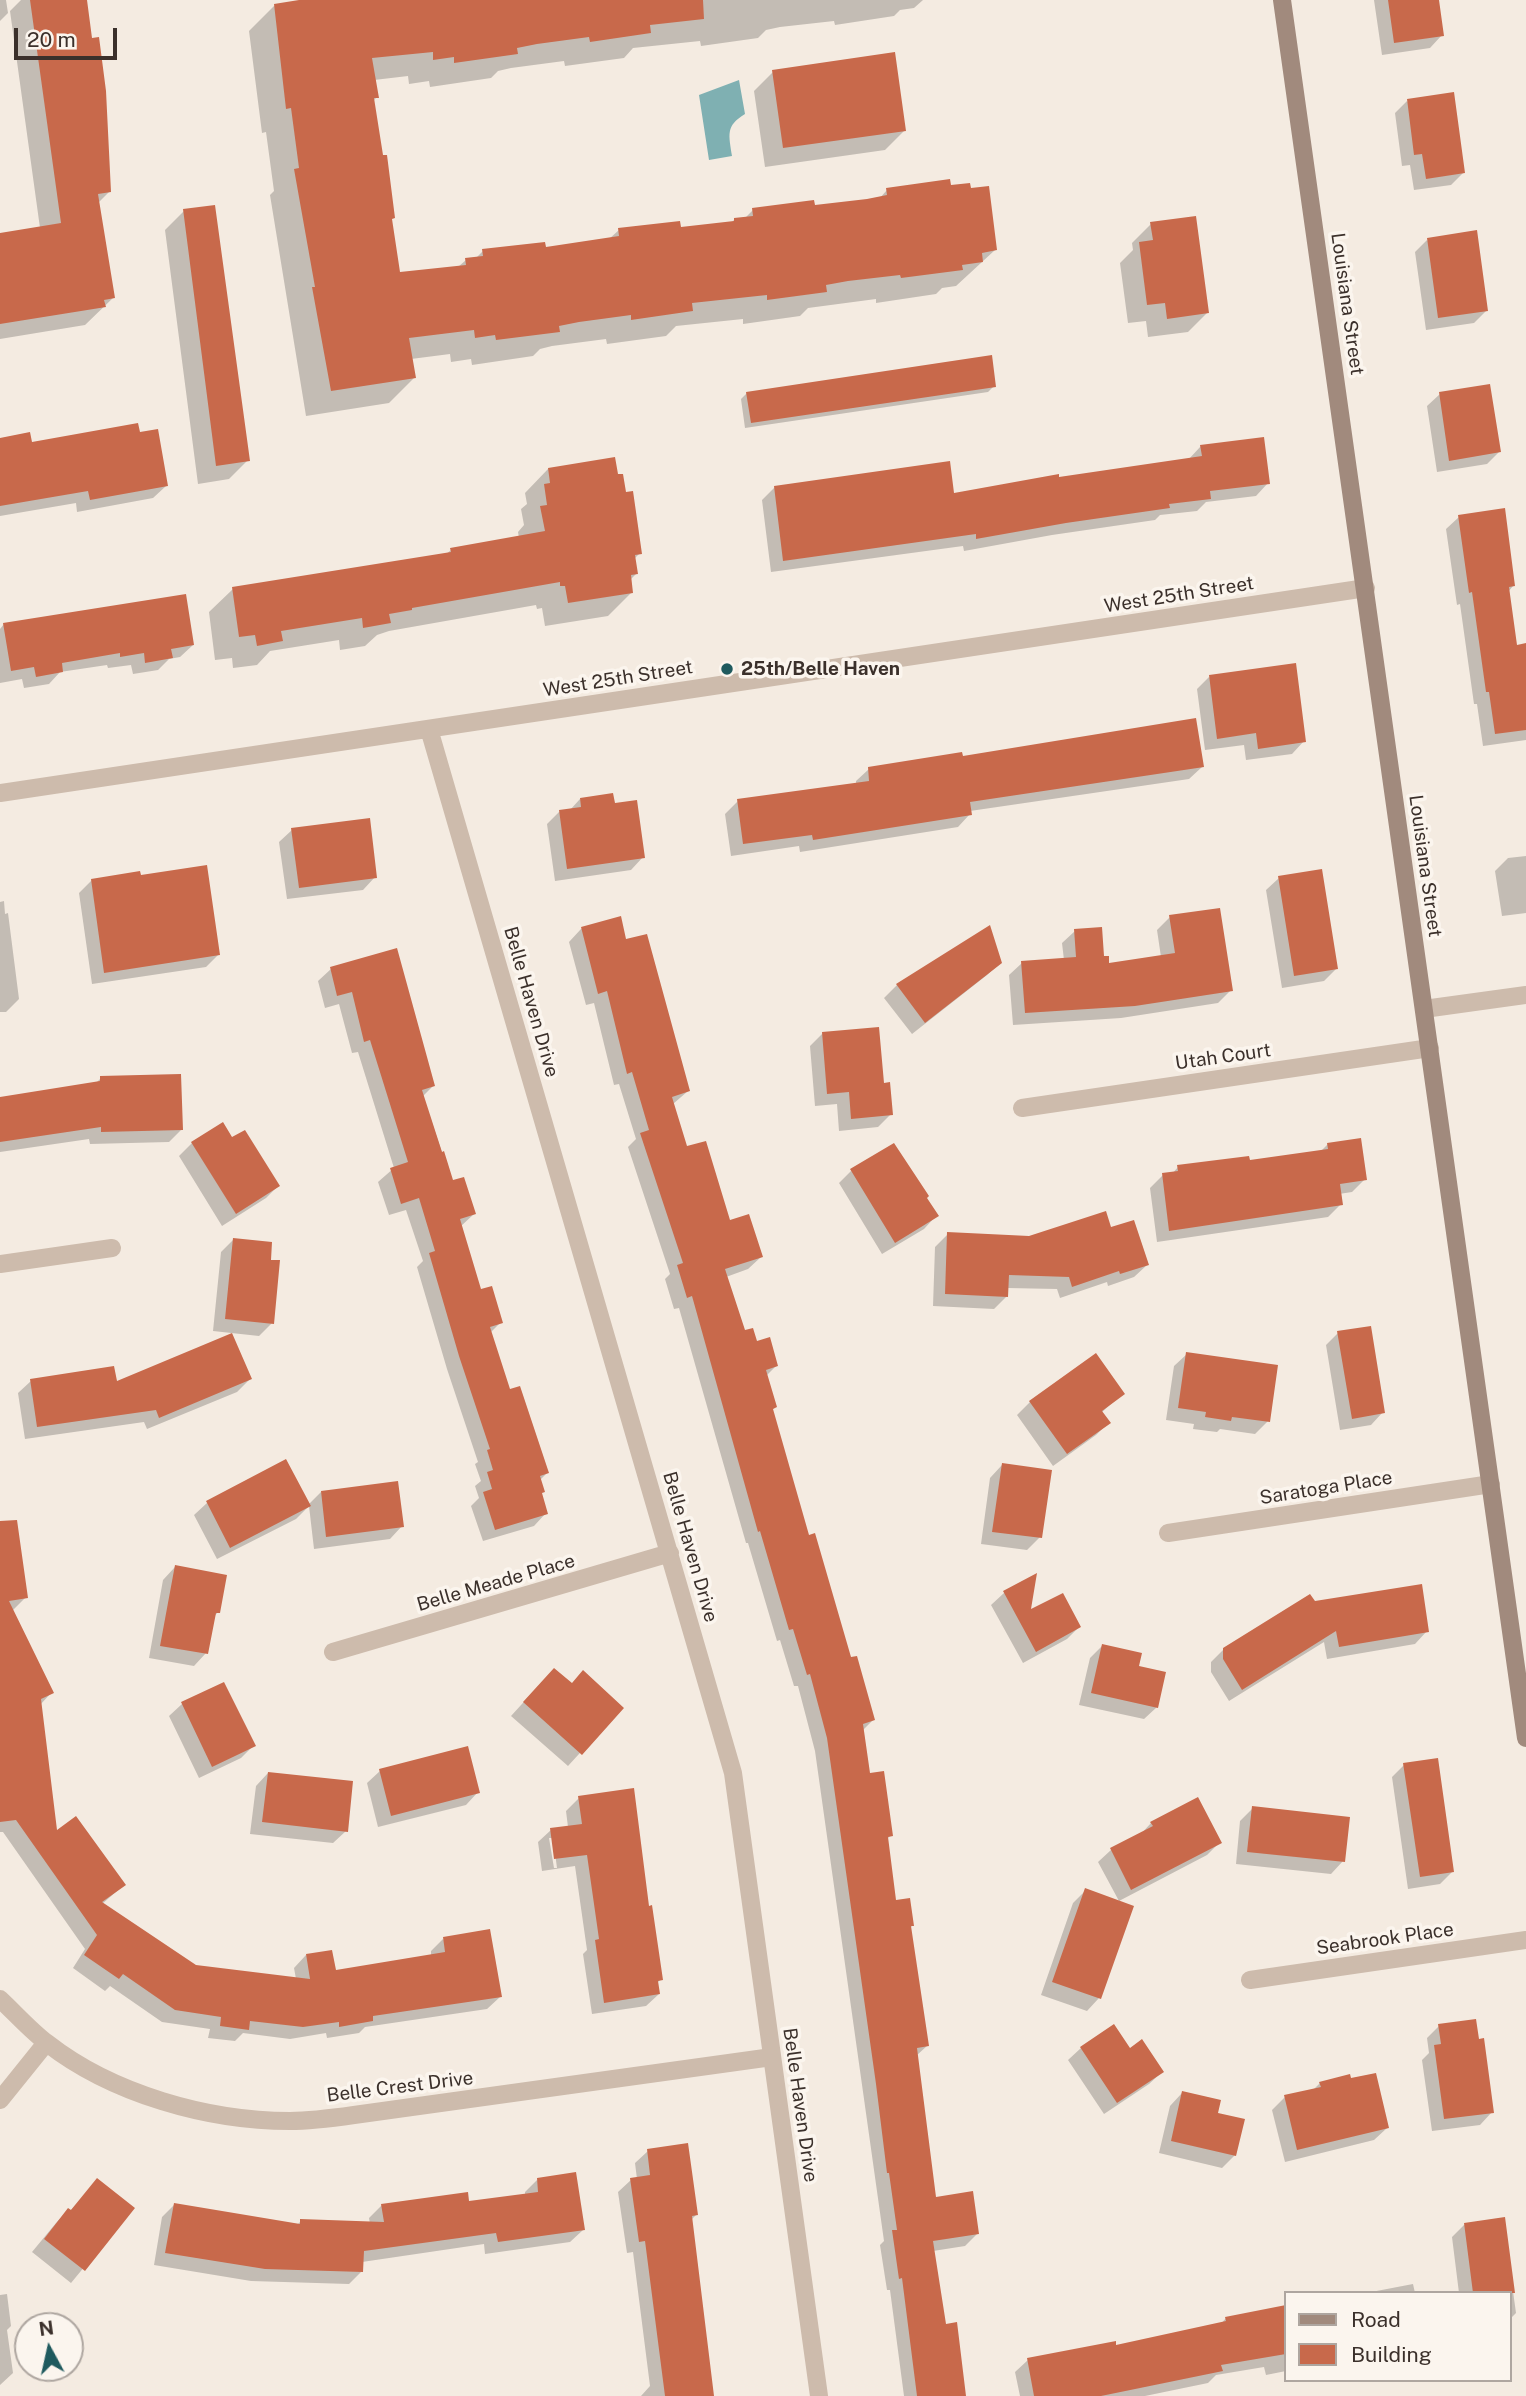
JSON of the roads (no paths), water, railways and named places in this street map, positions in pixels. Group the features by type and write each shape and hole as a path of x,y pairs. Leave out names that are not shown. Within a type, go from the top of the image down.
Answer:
{"main road":[{"name":"Louisiana Street","path":"1282,0 1526,1738"}],"street":[{"name":"West 25th Street","path":"0,793 1366,588"},
{"name":"Belle Haven Drive","path":"429,729 733,1773 819,2396"},
{"path":"1424,1009 1526,995"},
{"name":"Utah Court","path":"1022,1108 1430,1048"},
{"path":"0,1264 112,1248"},
{"name":"Saratoga Place","path":"1168,1533 1491,1484"},
{"name":"Belle Meade Place","path":"333,1652 670,1553"},
{"name":"Seabrook Place","path":"1250,1980 1526,1940"},
{"name":"Belle Crest Drive","path":"0,1999 46,2043 125,2089 190,2108 290,2121 354,2116 772,2057"},
{"path":"0,2100 46,2043"}],"water":[{"path":"739,80 745,114 731,127 732,156 709,160 699,95"}],"place":[{"name":"25th/Belle Haven","path":"727,669"}]}
